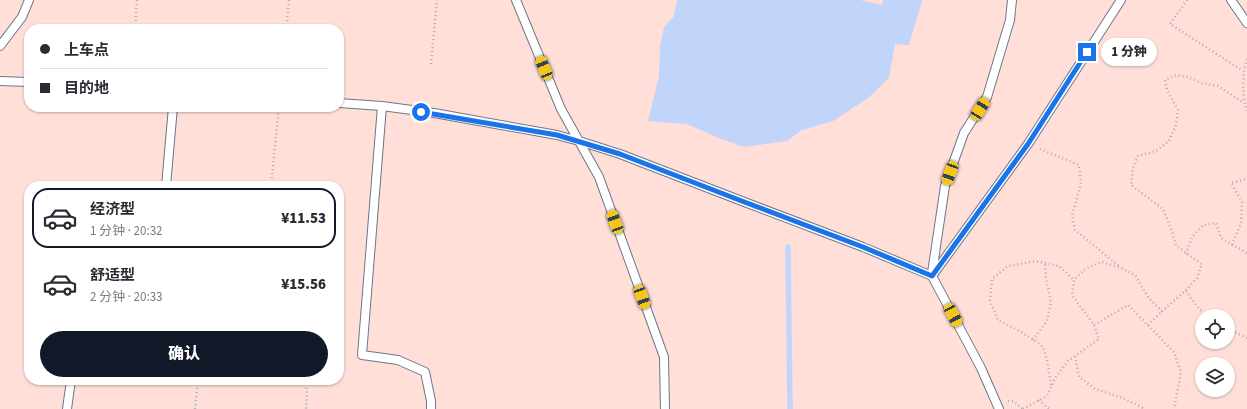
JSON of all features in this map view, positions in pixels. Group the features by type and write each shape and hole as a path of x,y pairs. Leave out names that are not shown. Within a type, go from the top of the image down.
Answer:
{"lane":[{"path":"0,46 22,17 29,0"},
{"path":"516,0 560,109 599,176 664,357 665,409"},
{"path":"998,409 981,368 932,276 945,186 964,133 987,97 1010,20 1012,0"},
{"path":"932,276 1028,144 1121,0"},
{"path":"1231,0 1247,23"},
{"path":"0,81 24,82"},
{"path":"344,102 434,113 557,135 579,141 620,154 863,247 932,276"},
{"path":"382,106 362,355 398,360 425,372 431,401 431,409"},
{"path":"166,181 173,112"},
{"path":"67,409 70,385"}],"path":[{"path":"135,24 137,0"},
{"path":"287,24 289,0"},
{"path":"431,64 438,0"},
{"path":"1187,0 1170,24 1243,71"},
{"path":"1247,59 1243,71 1244,103 1247,111"},
{"path":"1148,324 1186,291 1197,278 1202,264 1176,246 1163,209 1131,185 1133,168 1138,156 1156,151 1168,141 1176,125 1178,110 1167,90 1165,80 1177,76 1187,77 1202,83 1218,86 1244,103"},
{"path":"272,181 278,112"},
{"path":"1028,144 1079,165 1081,184 1072,216 1075,230 1121,268 1135,276 1148,297 1162,311"},
{"path":"1232,245 1241,223 1242,202 1231,183 1247,179"},
{"path":"1186,254 1192,237 1203,225 1216,223 1221,238 1247,253"},
{"path":"1051,386 1047,361 1042,346 1020,331 998,320 990,301 992,279 1008,266 1036,261 1059,266 1074,280"},
{"path":"1023,409 1047,396 1055,378 1068,361 1099,339 1094,325 1072,295 1074,280 1085,269 1102,262 1121,268"},
{"path":"1034,340 1047,321 1051,302 1046,278 1045,263"},
{"path":"1186,291 1199,309"},
{"path":"1094,325 1128,305 1148,324 1174,352 1181,372 1174,409"},
{"path":"1235,332 1247,338"},
{"path":"1075,356 1079,376 1095,389 1123,398 1145,409"},
{"path":"195,409 197,385"},
{"path":"306,385 307,390 306,409"},
{"path":"1039,400 1048,409"}],"shaded area":[{"path":"0,0 1247,0 1247,409 0,409"}],"water":[{"path":"677,0 860,0 882,5 883,0 922,1 909,45 895,44 889,78 868,98 833,121 802,130 787,141 744,147 687,124 648,121 659,76 660,47 664,27 674,16"}],"waterway":[{"path":"788,247 790,409"}],"route":[{"path":"421,112 557,135 620,154 863,247 932,276 1028,144 1087,52"}]}
